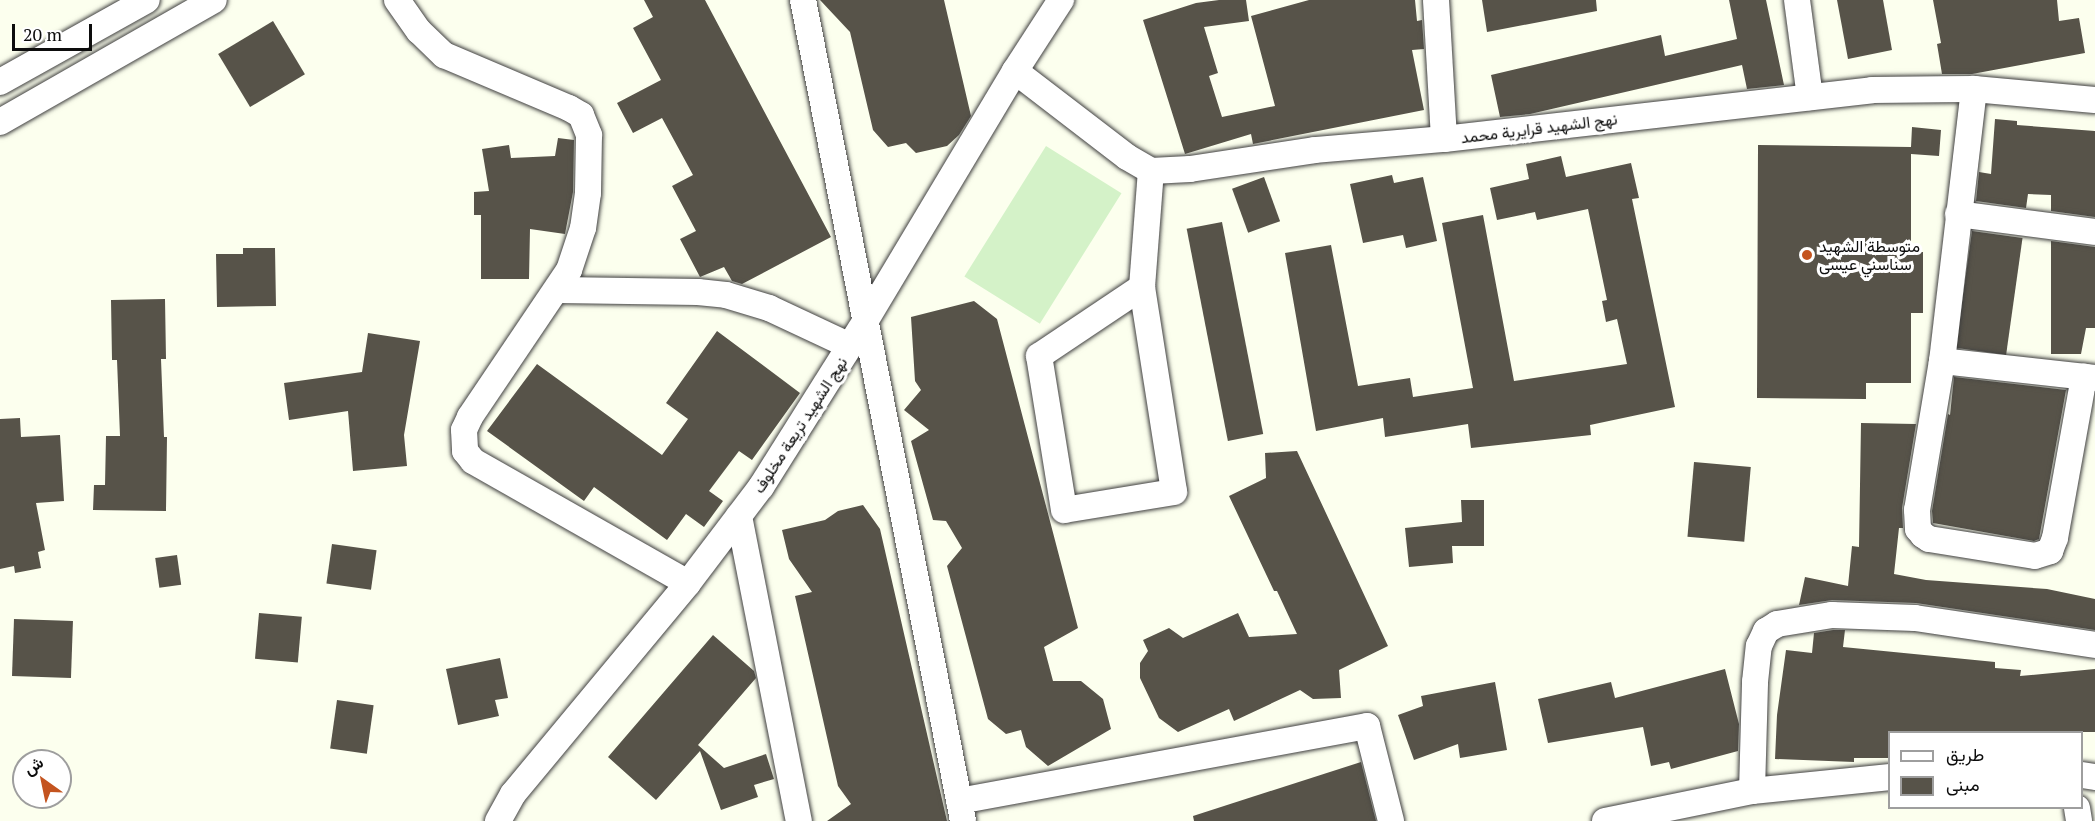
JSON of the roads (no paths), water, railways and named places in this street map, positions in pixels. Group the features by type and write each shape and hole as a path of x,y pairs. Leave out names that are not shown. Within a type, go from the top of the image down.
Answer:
{"street":[{"path":"0,82 147,0"},
{"path":"0,122 214,0"},
{"path":"397,0 419,31 444,55 581,115 589,135 588,193 583,228 569,270 558,290 470,417 464,430 465,451 473,461 688,583"},
{"path":"803,0 961,811 1367,726 1391,821"},
{"name":"نهج الشهيد تريعة مخلوف","path":"498,821 513,794 688,583 761,488 866,320 1015,71 1061,0"},
{"path":"1436,0 1444,139"},
{"path":"1797,0 1810,97"},
{"path":"1015,71 1093,132 1151,171 1142,287 1174,492 1064,510 1040,356 1142,287"},
{"path":"1942,361 2089,377 2053,546 2044,555 2035,556 1929,539 1918,529 1917,510 1942,361 1974,89"},
{"name":"نهج الشهيد قرايرية محمد","path":"1151,171 1190,169 1315,150 1444,139 1872,90 1974,89 2095,100"},
{"path":"1958,214 2095,232"},
{"path":"558,290 698,291 726,295 769,308 850,346"},
{"path":"739,516 799,821"},
{"path":"1752,791 1755,682 1759,646 1766,631 1778,624 1832,615 1915,618 2095,645"},
{"path":"1605,821 1752,791 1888,777"}],"place":[{"name":"متوسطة الشهيد سناسني عيسى","path":"1807,255"}]}
